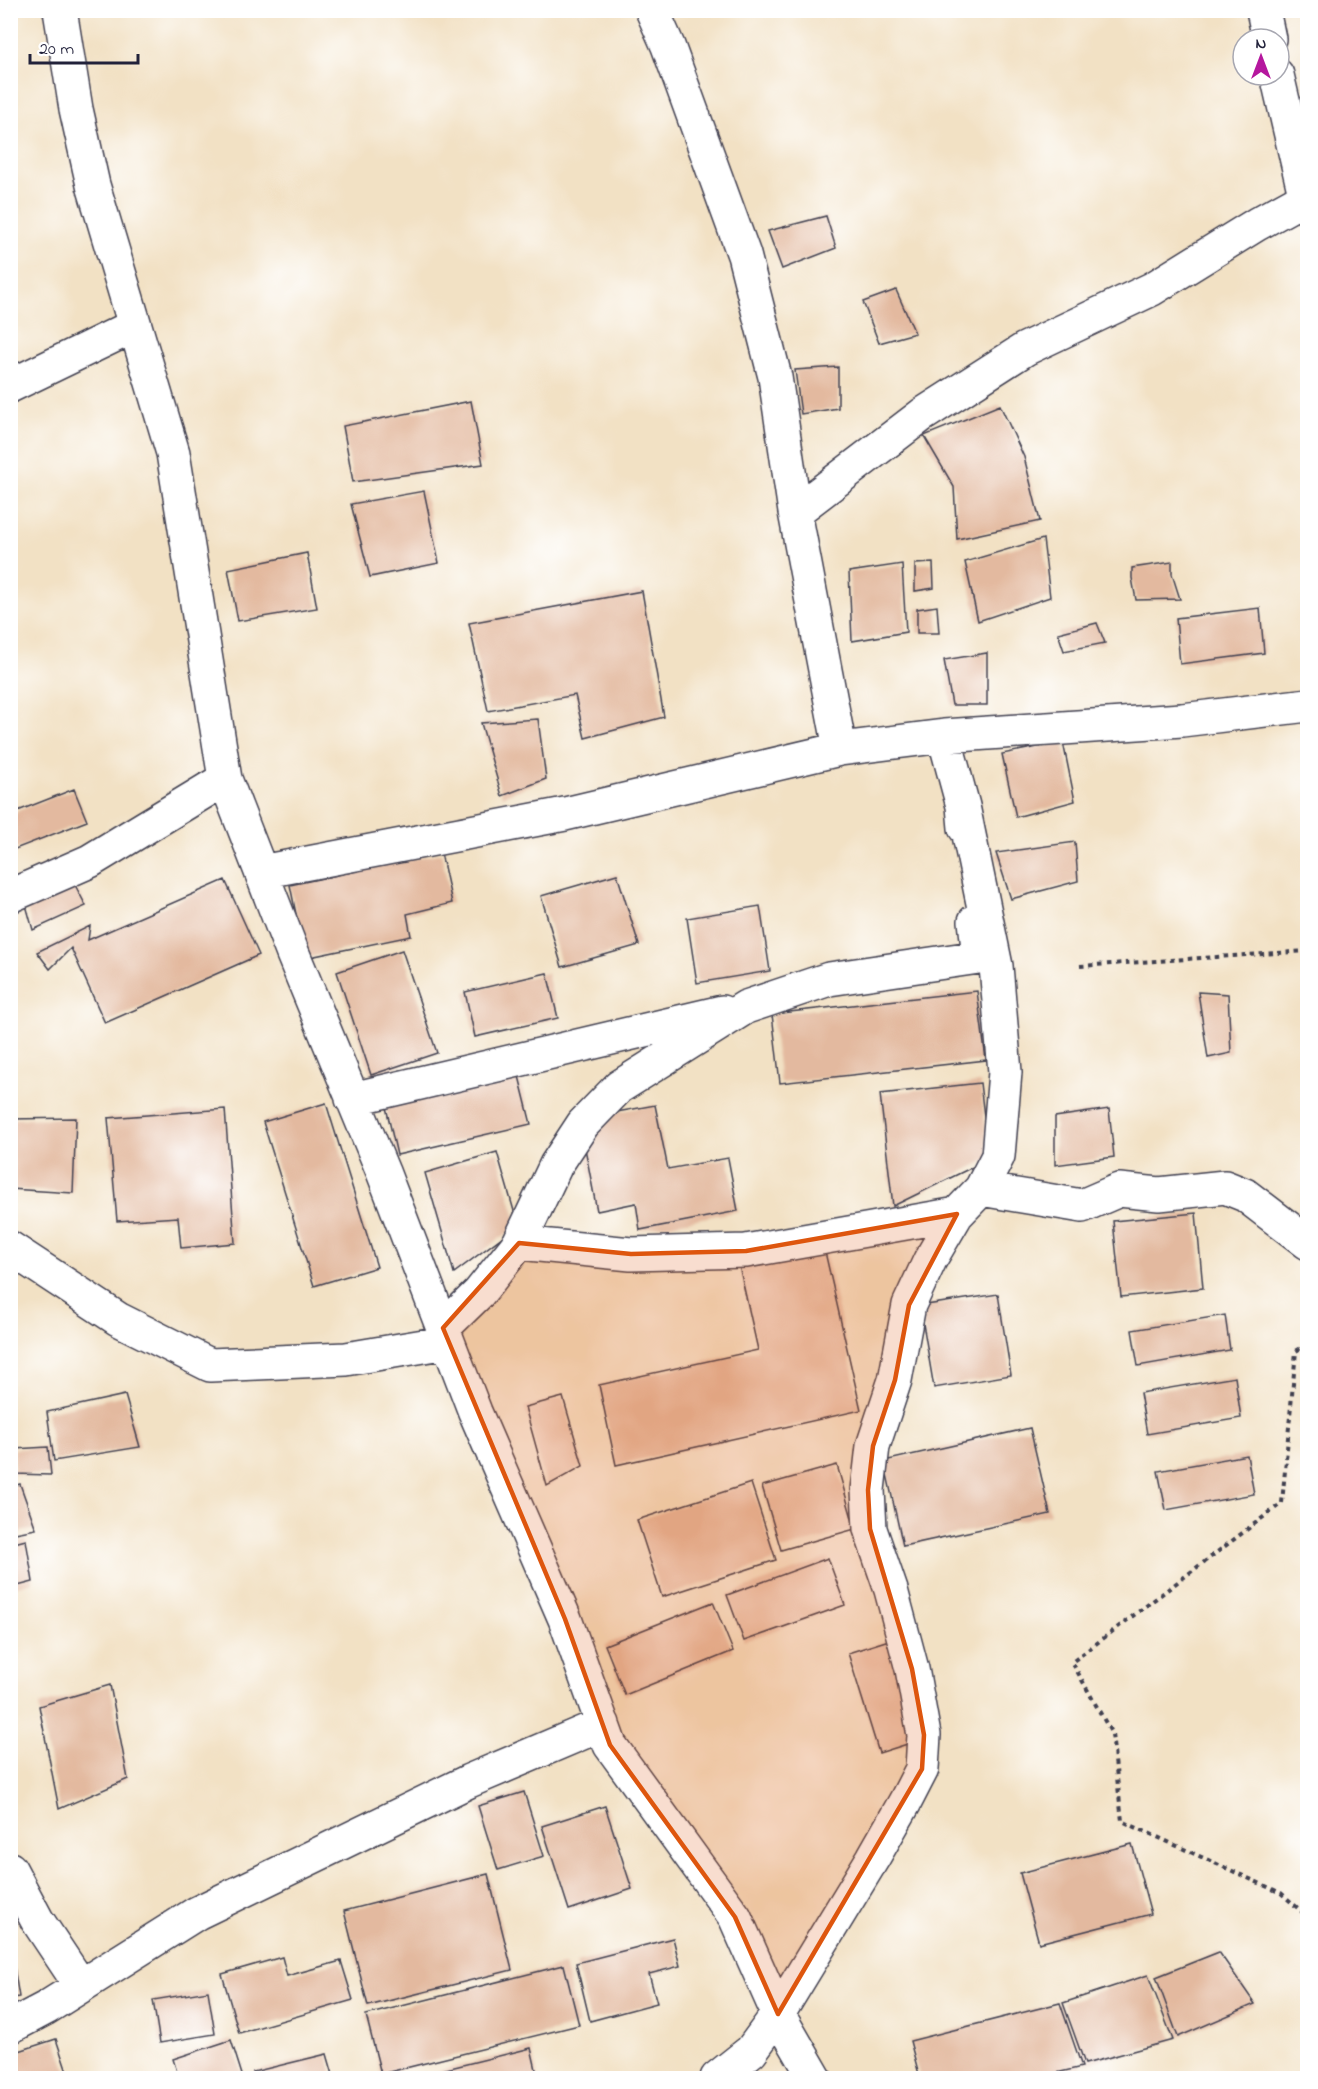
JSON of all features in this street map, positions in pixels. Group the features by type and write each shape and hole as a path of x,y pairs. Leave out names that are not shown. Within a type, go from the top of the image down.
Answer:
{"street":[{"path":"60,10 76,109 93,185 173,453 225,779 475,1412 565,1619 610,1745 735,1917 778,2014 815,2079"},
{"path":"652,10 668,46 744,255 775,377 795,512 840,749"},
{"path":"1263,10 1267,27"},
{"path":"795,512 922,415 1025,349 1152,289 1257,224 1306,203 1280,87"},
{"path":"10,386 134,326"},
{"path":"261,872 565,814 840,749 944,736 1182,720 1308,705"},
{"path":"717,2079 751,2051 778,2014 873,1858 922,1769 924,1736 912,1669 891,1590 870,1528 868,1490 873,1446 895,1380 909,1305 930,1260 957,1214 981,1189 999,1156 1005,1072 996,966 963,806 944,736"},
{"path":"10,896 90,861 225,779"},
{"path":"10,1248 118,1319 210,1365 346,1359 445,1335 519,1244 556,1165 583,1124 619,1087 746,1007 829,979 979,957 963,806"},
{"path":"352,1098 746,1007 996,966"},
{"path":"981,1189 1082,1206 1119,1190 1159,1194 1225,1187 1245,1195 1308,1243"},
{"path":"519,1244 631,1254 746,1251 957,1214"},
{"path":"10,2027 46,2008 197,1913 469,1781 603,1724"},
{"path":"10,1869 37,1920 81,1986"}],"path":[{"path":"1080,966 1308,951"},
{"path":"1308,1344 1296,1351 1282,1503 1072,1662 1112,1734 1122,1821 1281,1893 1308,1917"}],"highlighted area":[{"path":"957,1214 909,1305 895,1380 873,1446 868,1490 870,1529 912,1669 924,1735 922,1769 778,2014 735,1917 610,1745 565,1619 443,1328 519,1243 631,1254 746,1251"}],"building":[{"path":"826,216 836,248 782,269 768,231"},
{"path":"896,290 915,333 879,343 863,302"},
{"path":"838,367 838,408 801,414 795,370"},
{"path":"471,401 483,464 353,482 343,426"},
{"path":"1000,405 1024,457 1040,521 957,539 954,487 924,436"},
{"path":"424,491 439,563 370,577 351,504"},
{"path":"1043,539 1050,597 978,621 965,562"},
{"path":"307,553 317,608 238,621 228,569"},
{"path":"1172,562 1172,574 1180,599 1136,600 1132,568"},
{"path":"933,563 934,588 915,591 915,564"},
{"path":"902,564 906,632 852,641 849,572"},
{"path":"642,591 664,717 585,738 575,695 488,711 469,623"},
{"path":"937,606 939,633 917,633 917,609"},
{"path":"1260,608 1264,653 1180,664 1176,618"},
{"path":"1097,623 1105,643 1064,651 1058,633"},
{"path":"987,653 987,705 952,705 944,660"},
{"path":"538,719 546,779 502,796 481,723"},
{"path":"1063,742 1075,801 1016,817 1002,754"},
{"path":"74,789 87,821 10,851 10,814"},
{"path":"1075,842 1078,881 1011,899 996,853"},
{"path":"441,853 452,903 407,914 411,936 305,958 290,885"},
{"path":"617,874 639,945 562,967 541,896"},
{"path":"225,880 259,955 105,1023 71,948 50,969 37,952 90,926 88,940"},
{"path":"74,883 86,906 33,930 26,905"},
{"path":"760,906 770,971 697,983 687,918"},
{"path":"402,950 437,1053 371,1075 337,972"},
{"path":"547,973 558,1018 475,1037 465,992"},
{"path":"977,991 986,1060 780,1083 772,1014"},
{"path":"1198,992 1228,994 1231,1053 1208,1058"},
{"path":"519,1076 531,1124 397,1155 386,1107"},
{"path":"980,1083 989,1159 893,1206 880,1094"},
{"path":"326,1103 377,1267 314,1286 263,1122"},
{"path":"655,1105 668,1169 728,1158 738,1211 640,1230 636,1203 597,1211 584,1143 606,1114"},
{"path":"225,1109 235,1243 181,1248 178,1217 117,1221 108,1118"},
{"path":"1109,1109 1114,1157 1055,1165 1055,1117"},
{"path":"76,1118 73,1193 10,1189 10,1119"},
{"path":"497,1152 518,1225 454,1273 425,1173"},
{"path":"1196,1213 1203,1288 1121,1297 1113,1221"},
{"path":"823,1243 861,1410 616,1465 599,1385 758,1350 738,1261"},
{"path":"998,1294 1011,1375 934,1388 920,1306"},
{"path":"1225,1315 1230,1350 1138,1366 1132,1330"},
{"path":"1235,1377 1241,1418 1147,1434 1140,1393"},
{"path":"125,1395 140,1447 54,1461 47,1412"},
{"path":"563,1397 583,1466 547,1486 525,1407"},
{"path":"1030,1428 1050,1514 903,1546 884,1461"},
{"path":"48,1447 51,1475 14,1474 14,1449"},
{"path":"1247,1455 1254,1494 1166,1510 1158,1471"},
{"path":"837,1465 855,1529 781,1550 762,1486"},
{"path":"751,1483 776,1560 662,1597 637,1520"},
{"path":"20,1484 36,1529 10,1534 10,1487"},
{"path":"26,1540 33,1582 10,1588 10,1544"},
{"path":"828,1558 845,1605 744,1641 727,1595"},
{"path":"713,1602 733,1651 625,1695 605,1645"},
{"path":"889,1640 920,1740 879,1753 848,1653"},
{"path":"110,1685 128,1779 59,1809 39,1706"},
{"path":"524,1792 544,1856 498,1870 478,1806"},
{"path":"605,1806 632,1889 569,1910 542,1826"},
{"path":"1132,1844 1151,1914 1039,1943 1020,1873"},
{"path":"488,1874 512,1970 368,2006 344,1911"},
{"path":"673,1938 680,1966 649,1974 657,2003 590,2021 576,1963"},
{"path":"10,1943 19,1997 10,1999"},
{"path":"1219,1952 1255,2004 1178,2037 1156,1977"},
{"path":"282,1957 287,1976 341,1961 353,2000 239,2033 222,1974"},
{"path":"564,1965 579,2025 381,2074 366,2015"},
{"path":"1148,1975 1173,2040 1085,2064 1063,2003"},
{"path":"208,1991 215,2034 160,2043 153,2000"},
{"path":"1060,2003 1082,2067 1035,2078 920,2078 910,2041"},
{"path":"56,2039 69,2078 22,2078 13,2053"},
{"path":"231,2040 243,2078 179,2078 173,2059"},
{"path":"531,2048 538,2078 410,2078"},
{"path":"327,2054 334,2078 254,2078 253,2072"}]}
